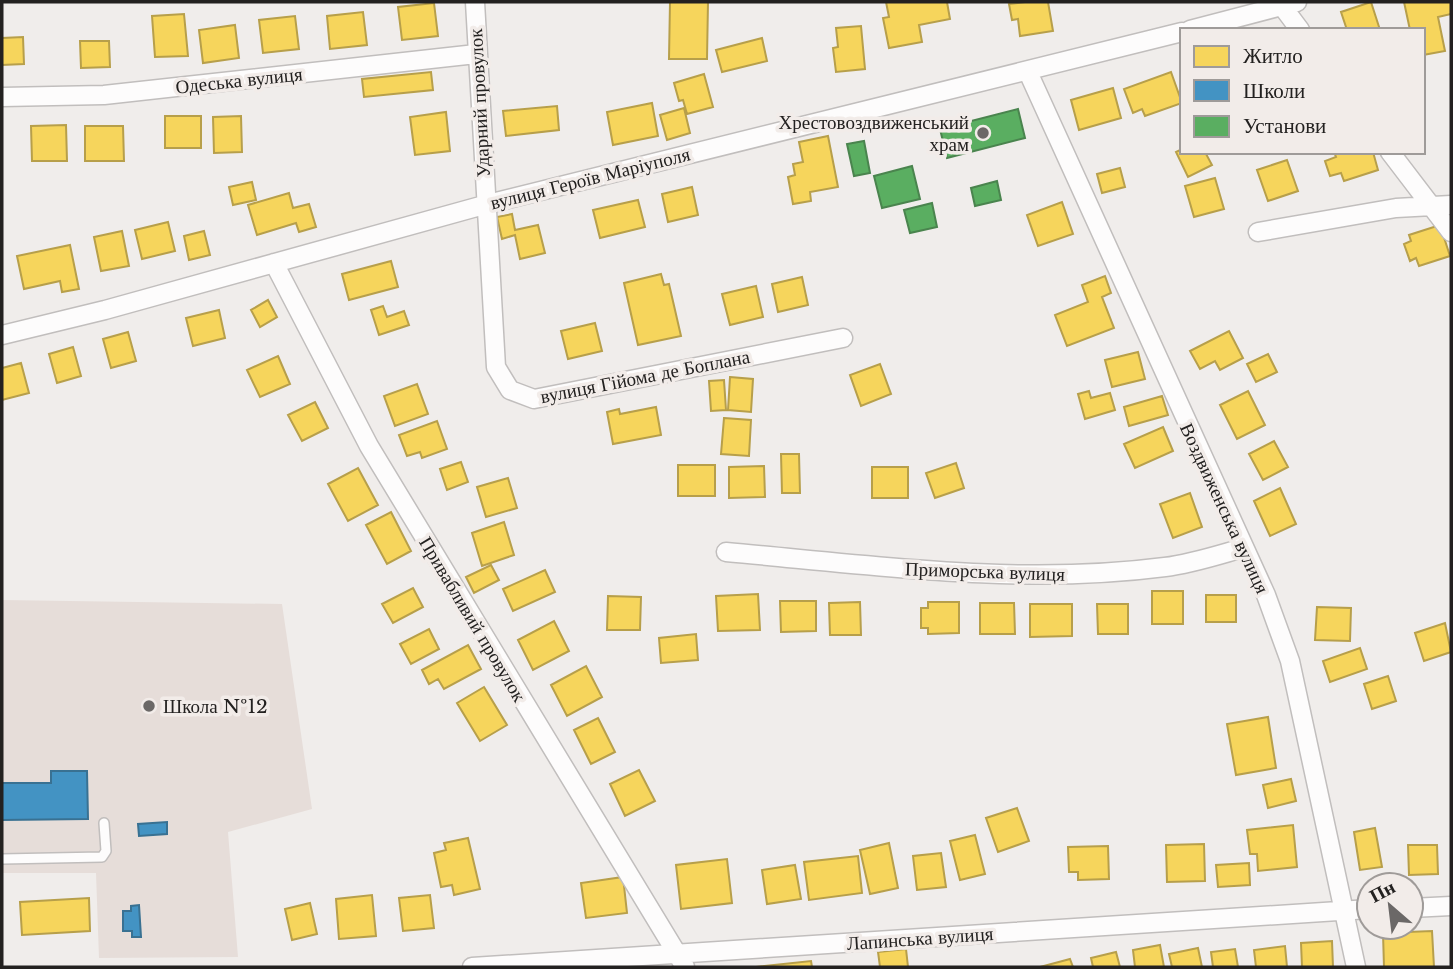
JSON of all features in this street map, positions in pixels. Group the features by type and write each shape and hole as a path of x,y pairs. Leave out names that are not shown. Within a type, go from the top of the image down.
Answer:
{"street":[{"name":"Ударний провулок","path":"475,2 484,205"},
{"path":"1198,28 1289,4 1299,28"},
{"name":"вулиця Героїв Маріуполя","path":"2,335 484,205 821,119 1028,72 1180,33"},
{"name":"Одеська вулиця","path":"2,97 104,95 476,54"},
{"name":"Воздвиженська вулиця","path":"1028,72 1266,595 1290,661 1356,967"},
{"path":"1391,154 1451,232"},
{"name":"вулиця Гійома де Боплана","path":"484,205 496,367 510,390 534,399 843,338"},
{"path":"1258,232 1361,213 1451,205"},
{"name":"Привабливий провулок","path":"274,262 369,446 615,856 682,960"},
{"name":"Приморська вулиця","path":"726,552 927,570 1026,575 1167,567 1243,548"},
{"path":"1425,907 1451,906"},
{"name":"Лапинська вулиця","path":"472,967 682,960 1355,910"}],"lane":[{"path":"2,859 102,856 106,851 104,823"}],"shaded area":[{"name":"Школа №12","path":"2,600 282,604 312,809 228,832 238,957 99,958 96,873 2,873"}],"building: Житло":[{"path":"670,2 708,2 707,59 669,59"},
{"path":"886,2 947,2 950,19 919,25 922,42 889,48 883,18 889,17"},
{"path":"1048,2 1053,31 1020,36 1018,19 1012,20 1009,4"},
{"path":"1371,2 1379,28 1346,28 1341,12"},
{"path":"1404,2 1451,2 1451,14 1438,17 1445,51 1425,55 1425,28 1410,28"},
{"path":"434,3 438,36 402,40 398,7"},
{"path":"363,12 367,45 330,49 327,16"},
{"path":"184,14 188,56 155,57 152,16"},
{"path":"295,16 299,49 263,53 259,20"},
{"path":"235,25 239,58 203,63 199,30"},
{"path":"861,26 865,69 836,72 833,48 838,47 836,28"},
{"path":"23,37 24,64 2,65 2,38"},
{"path":"762,38 767,61 722,72 716,50"},
{"path":"80,41 109,41 110,67 81,68"},
{"path":"431,72 433,90 364,97 362,79"},
{"path":"1171,72 1180,104 1145,116 1142,109 1133,113 1124,89"},
{"path":"704,74 713,107 687,114 683,100 679,101 674,83"},
{"path":"1113,88 1121,118 1079,130 1071,100"},
{"path":"652,103 658,136 613,145 607,112"},
{"path":"557,106 559,130 506,136 503,111"},
{"path":"684,108 690,133 667,140 660,115"},
{"path":"446,112 450,151 415,155 410,117"},
{"path":"165,116 201,116 201,148 165,148"},
{"path":"241,116 242,152 214,153 213,117"},
{"path":"66,125 67,161 32,161 31,126"},
{"path":"85,126 123,126 124,161 85,161"},
{"path":"828,136 838,187 810,192 811,201 793,204 788,177 795,175 793,164 803,162 799,142"},
{"path":"1180,150 1180,154 1206,154 1212,165 1188,177 1176,152"},
{"path":"1335,154 1374,154 1378,170 1344,181 1341,173 1330,176 1325,161 1336,157"},
{"path":"1287,160 1298,191 1268,201 1257,170"},
{"path":"1120,168 1125,187 1102,193 1097,174"},
{"path":"1215,178 1224,209 1194,217 1185,186"},
{"path":"252,182 256,200 233,205 229,187"},
{"path":"692,187 698,215 668,222 662,194"},
{"path":"289,193 293,208 309,204 316,227 299,232 296,223 257,235 248,205"},
{"path":"638,200 645,227 600,238 593,210"},
{"path":"1062,202 1073,234 1038,246 1027,215"},
{"path":"512,214 515,230 538,225 545,253 520,259 515,235 502,239 497,217"},
{"path":"168,222 175,251 142,259 135,230"},
{"path":"1440,225 1450,256 1419,266 1416,258 1410,261 1404,244 1411,241 1409,235"},
{"path":"122,231 129,266 101,271 94,237"},
{"path":"204,231 210,255 189,260 184,236"},
{"path":"70,245 79,289 62,292 60,281 24,289 17,256"},
{"path":"391,261 398,287 349,300 342,274"},
{"path":"661,274 664,285 669,284 681,336 638,345 624,283"},
{"path":"1105,276 1111,293 1102,297 1114,328 1067,346 1055,315 1088,302 1082,285"},
{"path":"802,277 808,305 778,312 772,284"},
{"path":"756,286 763,317 730,325 722,294"},
{"path":"268,300 277,317 260,327 251,310"},
{"path":"383,306 387,317 404,311 409,325 379,335 371,310"},
{"path":"219,310 225,338 193,346 186,318"},
{"path":"595,323 602,351 568,359 561,331"},
{"path":"1229,331 1243,358 1220,370 1215,361 1200,369 1190,351"},
{"path":"128,332 136,361 111,368 103,339"},
{"path":"73,347 81,376 57,383 49,354"},
{"path":"1138,352 1145,379 1112,387 1105,360"},
{"path":"1268,354 1277,372 1256,382 1247,364"},
{"path":"278,356 290,384 260,397 247,370"},
{"path":"21,363 29,393 2,400 2,368"},
{"path":"880,364 891,394 861,406 850,375"},
{"path":"730,377 753,379 751,412 728,410"},
{"path":"724,380 726,410 711,411 709,381"},
{"path":"417,384 428,414 395,426 384,396"},
{"path":"1089,391 1091,398 1110,393 1115,410 1085,419 1078,394"},
{"path":"1248,391 1265,425 1237,439 1220,405"},
{"path":"1162,396 1168,415 1129,426 1124,407"},
{"path":"315,402 328,428 302,441 288,415"},
{"path":"656,407 661,435 613,444 607,412 619,409 620,414"},
{"path":"724,418 751,420 749,456 721,454"},
{"path":"437,421 447,449 422,458 420,452 407,456 399,435"},
{"path":"1163,427 1173,451 1135,468 1124,444"},
{"path":"1274,441 1288,467 1263,480 1249,454"},
{"path":"781,454 799,454 800,493 782,493"},
{"path":"461,462 468,482 447,490 440,469"},
{"path":"956,463 964,488 935,498 926,473"},
{"path":"678,465 715,465 715,496 678,496"},
{"path":"764,466 765,497 729,498 729,467"},
{"path":"872,467 908,467 908,498 872,498"},
{"path":"358,468 378,505 348,521 328,484"},
{"path":"508,478 517,508 486,517 477,487"},
{"path":"1280,488 1296,524 1270,536 1254,501"},
{"path":"1190,493 1202,527 1173,538 1160,504"},
{"path":"391,512 411,551 387,564 366,525"},
{"path":"504,522 514,555 482,566 472,533"},
{"path":"491,565 499,580 474,593 466,577"},
{"path":"545,570 555,592 513,611 503,589"},
{"path":"413,588 423,607 393,623 382,604"},
{"path":"1152,591 1183,591 1183,624 1152,624"},
{"path":"758,594 760,630 718,631 716,596"},
{"path":"1206,595 1236,595 1236,622 1206,622"},
{"path":"608,596 641,597 640,630 607,630"},
{"path":"780,601 816,601 816,631 781,632"},
{"path":"860,602 861,635 830,635 829,603"},
{"path":"928,602 959,602 959,633 928,634 928,628 921,628 921,608 928,608"},
{"path":"980,603 1014,603 1015,634 980,634"},
{"path":"1030,604 1072,604 1072,636 1030,637"},
{"path":"1097,604 1128,604 1128,634 1098,634"},
{"path":"1317,607 1351,608 1350,641 1315,640"},
{"path":"554,621 569,651 533,670 518,640"},
{"path":"1445,623 1451,652 1424,661 1415,633"},
{"path":"429,629 439,649 411,664 400,644"},
{"path":"696,634 698,660 661,663 659,638"},
{"path":"468,645 481,669 444,689 438,679 429,684 422,670"},
{"path":"1360,648 1367,669 1330,682 1323,661"},
{"path":"586,666 602,697 567,716 551,685"},
{"path":"1388,676 1396,701 1372,709 1364,684"},
{"path":"484,687 507,725 480,741 457,703"},
{"path":"1268,717 1276,768 1236,775 1227,724"},
{"path":"598,718 615,752 591,764 574,730"},
{"path":"639,770 655,801 625,816 610,784"},
{"path":"1291,779 1296,801 1268,808 1263,785"},
{"path":"1017,808 1029,841 998,852 986,818"},
{"path":"1293,825 1297,867 1258,871 1257,854 1250,854 1247,830"},
{"path":"1375,828 1382,867 1360,870 1354,832"},
{"path":"975,835 985,874 960,880 950,841"},
{"path":"468,838 480,889 454,895 452,885 441,887 434,853 446,850 444,843"},
{"path":"889,843 898,888 870,894 860,850"},
{"path":"1204,844 1205,881 1167,882 1166,845"},
{"path":"1408,845 1437,845 1438,874 1409,871"},
{"path":"1108,846 1109,879 1078,880 1078,872 1069,872 1068,847"},
{"path":"941,853 946,887 917,890 913,856"},
{"path":"858,856 862,893 809,900 804,862"},
{"path":"727,859 732,903 681,909 676,865"},
{"path":"1249,863 1250,885 1218,887 1216,865"},
{"path":"795,865 801,899 767,904 762,870"},
{"path":"623,877 627,913 586,918 581,883"},
{"path":"372,895 376,936 339,939 336,899"},
{"path":"430,895 434,928 403,931 399,898"},
{"path":"89,898 90,931 22,935 20,902"},
{"path":"310,903 317,934 292,940 285,909"},
{"path":"1425,931 1432,931 1434,967 1384,967 1383,941 1425,941"},
{"path":"1332,941 1333,967 1302,967 1301,943"},
{"path":"1160,945 1164,967 1135,967 1133,950"},
{"path":"1285,946 1287,967 1256,967 1254,950"},
{"path":"1198,948 1202,967 1172,967 1169,954"},
{"path":"906,949 908,967 880,967 878,952"},
{"path":"1235,949 1238,967 1213,967 1211,952"},
{"path":"1116,952 1120,967 1093,967 1091,958"},
{"path":"1070,959 1073,967 1040,967"},
{"path":"811,961 812,967 756,967"}],"building: Школи":[{"path":"51,771 87,771 88,819 2,820 2,783 51,783"},
{"path":"167,822 167,834 139,836 138,824"},
{"path":"139,905 141,937 132,937 132,931 123,931 123,911 131,911 131,906"}],"building: Установи":[{"name":"Хрестовоздвиженський храм","path":"1018,109 1025,138 947,158 940,129"},
{"path":"864,141 870,173 854,176 847,144"},
{"path":"912,166 920,199 882,208 874,176"},
{"path":"997,181 1001,200 975,206 971,188"},
{"path":"932,203 937,227 910,233 904,210"}],"place":[{"name":"Хрестовоздвиженський храм","path":"983,133"},
{"name":"Школа №12","path":"149,706"}]}
